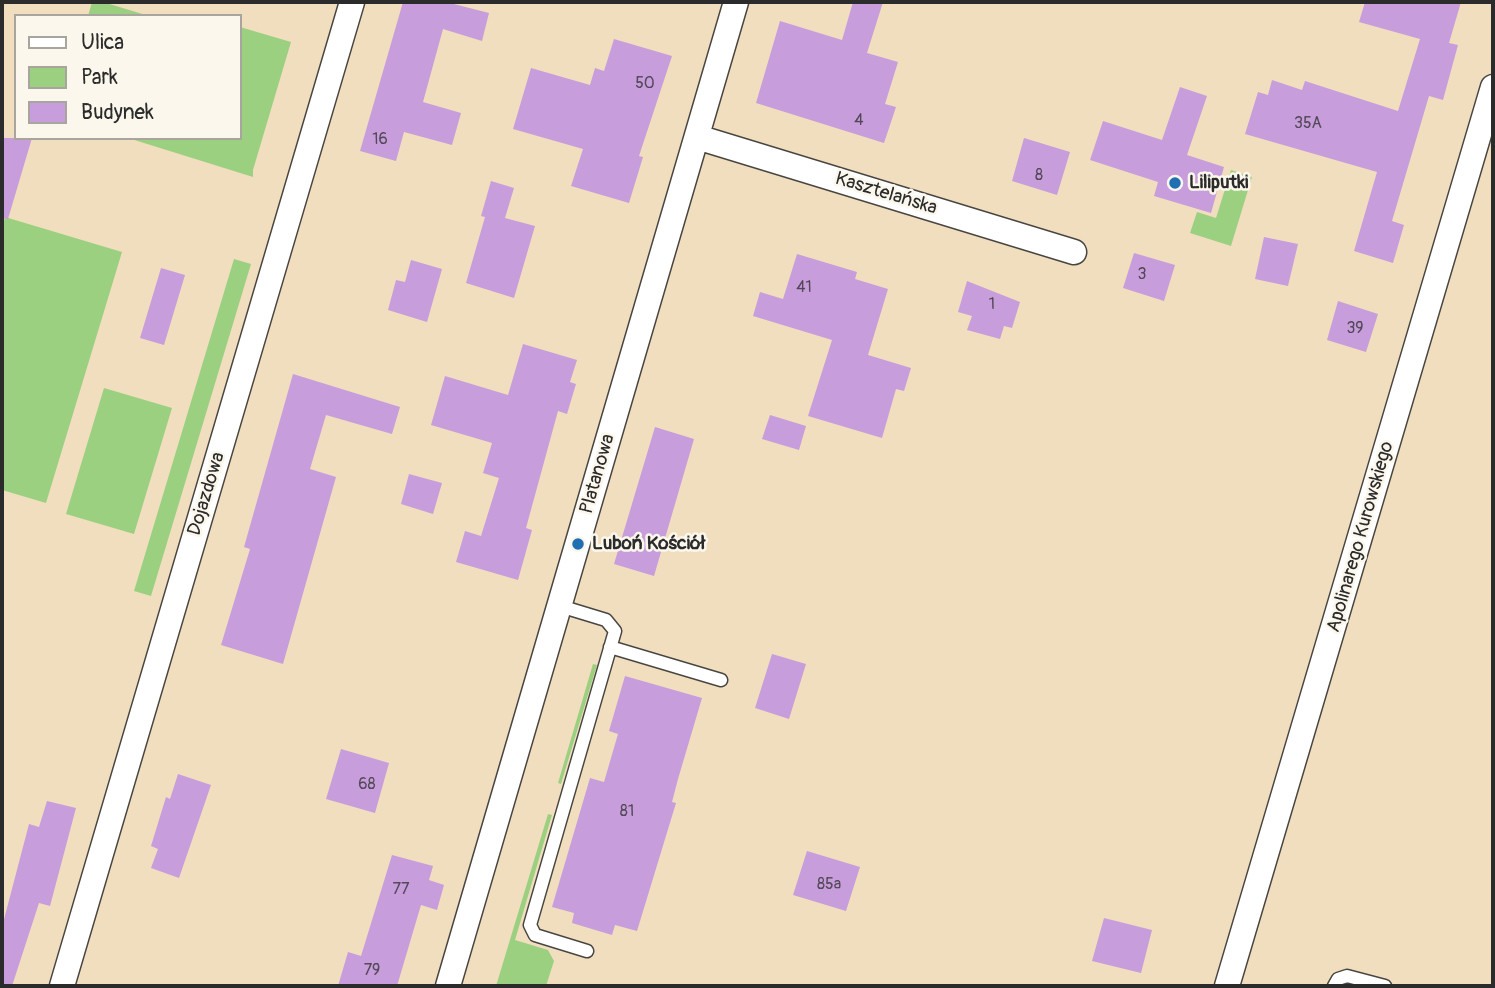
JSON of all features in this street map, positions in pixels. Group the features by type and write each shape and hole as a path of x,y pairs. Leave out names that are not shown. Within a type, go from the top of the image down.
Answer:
{"street":[{"name":"Dojazdowa","path":"62,986 352,2"},
{"name":"Platanowa","path":"448,986 736,2"},
{"name":"Apolinarego Kurowskiego","path":"1227,986 1493,87"},
{"name":"Kasztelańska","path":"697,137 1074,252"}],"lane":[{"path":"560,606 611,622 615,631 530,920 535,935 587,951"},
{"path":"610,647 722,680"},
{"path":"1334,986 1342,977 1347,976 1385,986"}],"green space":[{"path":"92,2 103,2 142,14 89,14"},
{"path":"242,28 291,42 253,177 134,140 242,140"},
{"path":"1231,170 1252,177 1231,246 1190,233 1197,212 1216,218"},
{"path":"5,217 122,252 46,503 2,490 2,228"},
{"path":"234,259 251,264 151,596 134,591"},
{"path":"104,388 172,408 134,534 66,514"},
{"path":"593,664 597,665 561,784 558,783"},
{"path":"548,814 552,815 515,940 548,950 554,961 546,986 496,986"}],"building":[{"path":"403,2 446,2 489,13 482,41 443,29 423,102 461,113 452,145 404,132 396,161 360,151"},
{"path":"853,2 883,2 867,53 898,62 885,104 896,107 884,143 756,103 780,21 842,40"},
{"path":"1365,2 1461,2 1449,43 1458,45 1443,100 1429,96 1392,221 1404,225 1393,263 1354,251 1377,172 1245,134 1258,92 1268,95 1272,80 1302,90 1305,81 1398,111 1420,39 1359,22"},
{"path":"614,39 672,56 639,156 643,157 629,203 571,186 583,149 513,129 531,68 590,85 595,68 604,71"},
{"path":"1180,87 1207,96 1187,155 1224,167 1211,213 1154,196 1158,182 1090,160 1103,121 1162,140"},
{"path":"2,138 31,140 8,219 2,218"},
{"path":"1024,138 1070,152 1057,195 1012,181"},
{"path":"491,181 514,188 505,218 535,226 514,298 466,283 485,217 481,216"},
{"path":"1264,237 1298,244 1288,286 1255,279"},
{"path":"1134,253 1175,265 1164,301 1123,288"},
{"path":"797,254 857,272 855,279 888,289 868,355 911,368 904,391 896,389 882,438 808,416 832,340 753,316 760,292 783,299"},
{"path":"411,260 442,269 427,322 388,310 396,280 405,282"},
{"path":"161,268 185,275 164,345 140,338"},
{"path":"967,281 1020,302 1012,328 1004,326 1000,339 967,330 972,316 958,312"},
{"path":"1338,301 1378,314 1366,352 1327,340"},
{"path":"523,344 577,360 570,382 576,384 567,414 558,411 526,528 532,530 518,580 456,562 465,531 481,536 499,478 483,473 492,443 431,425 445,376 508,395"},
{"path":"293,374 400,407 392,434 326,415 310,469 336,477 283,664 221,645 250,549 244,547"},
{"path":"770,415 806,426 799,450 762,439"},
{"path":"655,427 694,439 654,576 614,564"},
{"path":"409,474 442,483 433,514 401,504"},
{"path":"772,654 806,664 789,719 755,708"},
{"path":"625,676 702,698 672,802 676,803 637,931 615,925 612,935 572,923 574,913 552,907 590,778 604,782 618,734 609,731"},
{"path":"341,749 389,763 375,813 326,799"},
{"path":"178,774 211,785 179,878 151,868 158,849 151,846 166,797 170,799"},
{"path":"47,801 76,808 50,906 39,903 12,986 2,986 2,927 29,824 39,827"},
{"path":"807,851 860,867 846,911 793,895"},
{"path":"392,855 433,866 429,880 444,885 437,910 421,905 397,986 338,986 348,952 361,956"},
{"path":"1104,918 1152,930 1141,973 1092,961"}],"place":[{"name":"Liliputki","path":"1175,183"},
{"name":"Luboń Kościół","path":"578,544"}]}
